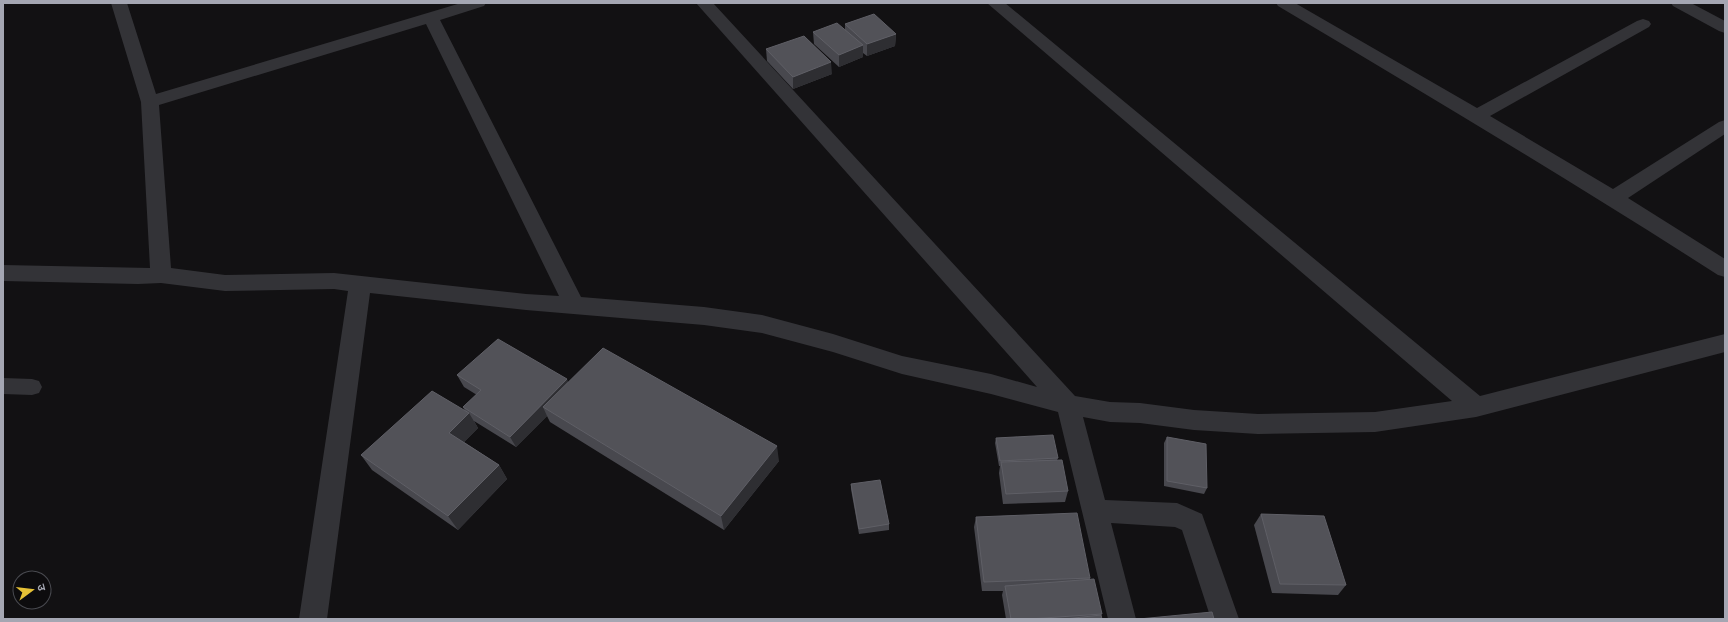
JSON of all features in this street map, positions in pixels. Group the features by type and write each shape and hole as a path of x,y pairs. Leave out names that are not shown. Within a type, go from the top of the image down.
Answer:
{"street":[{"path":"119,3 150,102 161,275"},
{"path":"150,102 478,3"},
{"path":"704,3 1068,405 1122,619"},
{"path":"995,3 1476,407"},
{"path":"1284,3 1613,198 1725,269"},
{"path":"1679,3 1725,28"},
{"path":"431,17 574,305"},
{"path":"1477,116 1643,24"},
{"path":"1613,198 1725,126"},
{"path":"3,274 161,275 225,282 270,283 334,281 377,284 414,290 526,302 704,316 762,324 833,343 902,365 990,384 1068,405 1110,412 1258,424 1375,422 1476,407 1725,343"},
{"path":"313,619 360,284"},
{"path":"1095,511 1177,515 1193,522 1225,619"}],"lane":[{"path":"3,386 32,387"}],"building":[{"path":"874,14 896,34 867,44 845,24"},
{"path":"837,23 863,45 839,55 813,32"},
{"path":"804,36 831,62 793,77 766,49"},
{"path":"498,339 567,379 510,437 463,407 481,390 457,375"},
{"path":"603,348 777,446 721,516 543,407"},
{"path":"432,391 469,413 449,433 499,465 448,516 361,455"},
{"path":"1053,435 1058,458 1000,461 996,438"},
{"path":"1167,437 1206,444 1207,488 1167,481"},
{"path":"1062,460 1068,491 1006,494 1001,462"},
{"path":"880,480 889,524 859,529 851,484"},
{"path":"1077,513 1090,578 984,582 976,517"},
{"path":"1261,514 1324,516 1346,585 1280,584"},
{"path":"1094,579 1102,614 1011,619 1005,586"},
{"path":"1212,612 1214,619 1139,619"},
{"path":"1101,615 1102,619 1065,619"}]}
